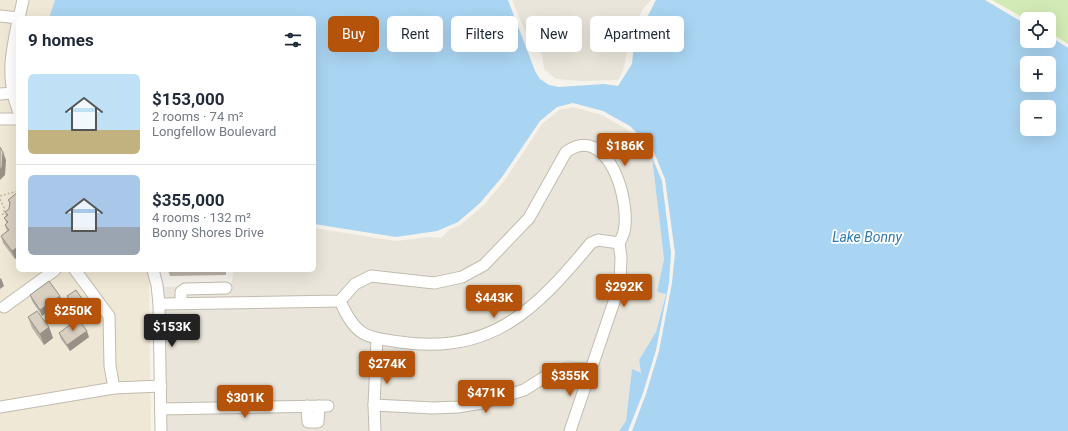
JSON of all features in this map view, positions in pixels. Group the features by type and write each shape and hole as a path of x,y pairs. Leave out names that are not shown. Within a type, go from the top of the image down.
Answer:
{"street":[{"path":"19,16 23,0"},
{"path":"0,16 16,19"},
{"path":"16,30 9,68 16,103"},
{"path":"0,94 13,93"},
{"path":"0,119 16,119"},
{"path":"159,304 340,300 355,284 371,276 434,283 462,276 484,265 529,218 566,152 573,147 583,144 592,146 599,150 616,173 624,201 624,232 619,243 621,257 620,284 570,431"},
{"path":"340,300 350,320 357,329 365,335 377,339 435,345 474,339 500,329 529,310 591,243 598,240 619,243"},
{"path":"4,307 52,272"},
{"path":"76,272 109,316 110,366 114,388"},
{"path":"154,272 157,285 159,304 161,431"},
{"path":"181,303 181,292 185,289 226,288"},
{"path":"375,431 374,405 377,339"},
{"path":"374,405 433,408 464,406 496,399 524,390 548,375 567,368 591,369"},
{"path":"0,407 114,388 160,386"},
{"path":"307,406 313,427"},
{"path":"161,409 323,406 313,427"}],"path":[{"path":"0,215 4,214 4,208 0,197 16,192"}],"shaded area":[{"path":"0,0 55,0 50,16 16,16 16,272 154,272 149,279 151,431 0,431"},
{"path":"512,0 651,0 642,10 640,16 590,16 590,52 627,52 623,71 618,80 581,81 556,79 544,69 540,52 582,52 582,16 526,16 526,32"},
{"path":"573,107 602,115 628,130 650,152 652,157 664,259 657,292 666,293 656,332 639,360 641,374 632,370 626,421 619,431 574,431 594,374 629,219 600,146 592,141 582,140 564,146 526,215 482,261 461,272 434,278 378,271 339,296 163,299 162,287 231,285 234,272 316,272 316,228 396,241 429,237 441,238 449,230 460,225 483,206 505,180 542,124 559,110"},
{"path":"583,149 596,154 612,175 620,202 620,231 617,238 599,236 538,295 513,315 473,335 435,341 392,336 367,331 353,317 345,301 357,288 372,281 464,281 486,269 532,221 569,155"},
{"path":"598,245 616,247 616,282 589,364 567,363 556,366 523,385 481,398 457,403 379,400 381,344 435,350 475,343 501,333 517,323 593,247"},
{"path":"338,305 373,343 371,431 165,431 165,413 332,410 332,401 165,404 163,308"},
{"path":"567,372 586,373 565,431 379,431 378,410 433,413"}],"green space":[{"path":"992,0 1068,0 1068,44 1056,36 1056,12 1020,12 1020,16"}],"water":[{"name":"Lake Bonny","path":"55,0 508,0 514,16 451,16 451,52 518,52 518,26 526,47 526,52 528,52 535,71 540,79 549,85 559,87 604,84 618,86 632,64 633,52 684,52 684,16 648,16 656,0 985,0 1020,21 1020,48 1056,48 1056,40 1068,48 1068,431 632,431 646,394 659,351 672,283 675,253 665,179 653,150 630,126 603,111 573,103 557,107 540,121 502,177 480,203 458,222 437,231 396,237 316,224 316,16 50,16"},
{"path":"652,157 662,181 671,253 669,283 656,350 643,393 628,431 619,431 626,421 632,369 641,373 639,360 656,332 666,294 657,292 664,259"}],"building":[{"path":"0,147 3,152 2,167 0,170"},
{"path":"16,194 16,248 12,251 1,236 9,230 5,225 8,222 4,218 8,215 5,212 9,209 10,202 8,200"},
{"path":"49,281 60,296 40,310 30,295"},
{"path":"76,290 87,306 79,312 67,296"},
{"path":"37,311 49,327 40,334 28,317"},
{"path":"78,319 87,331 67,345 59,333"}]}
